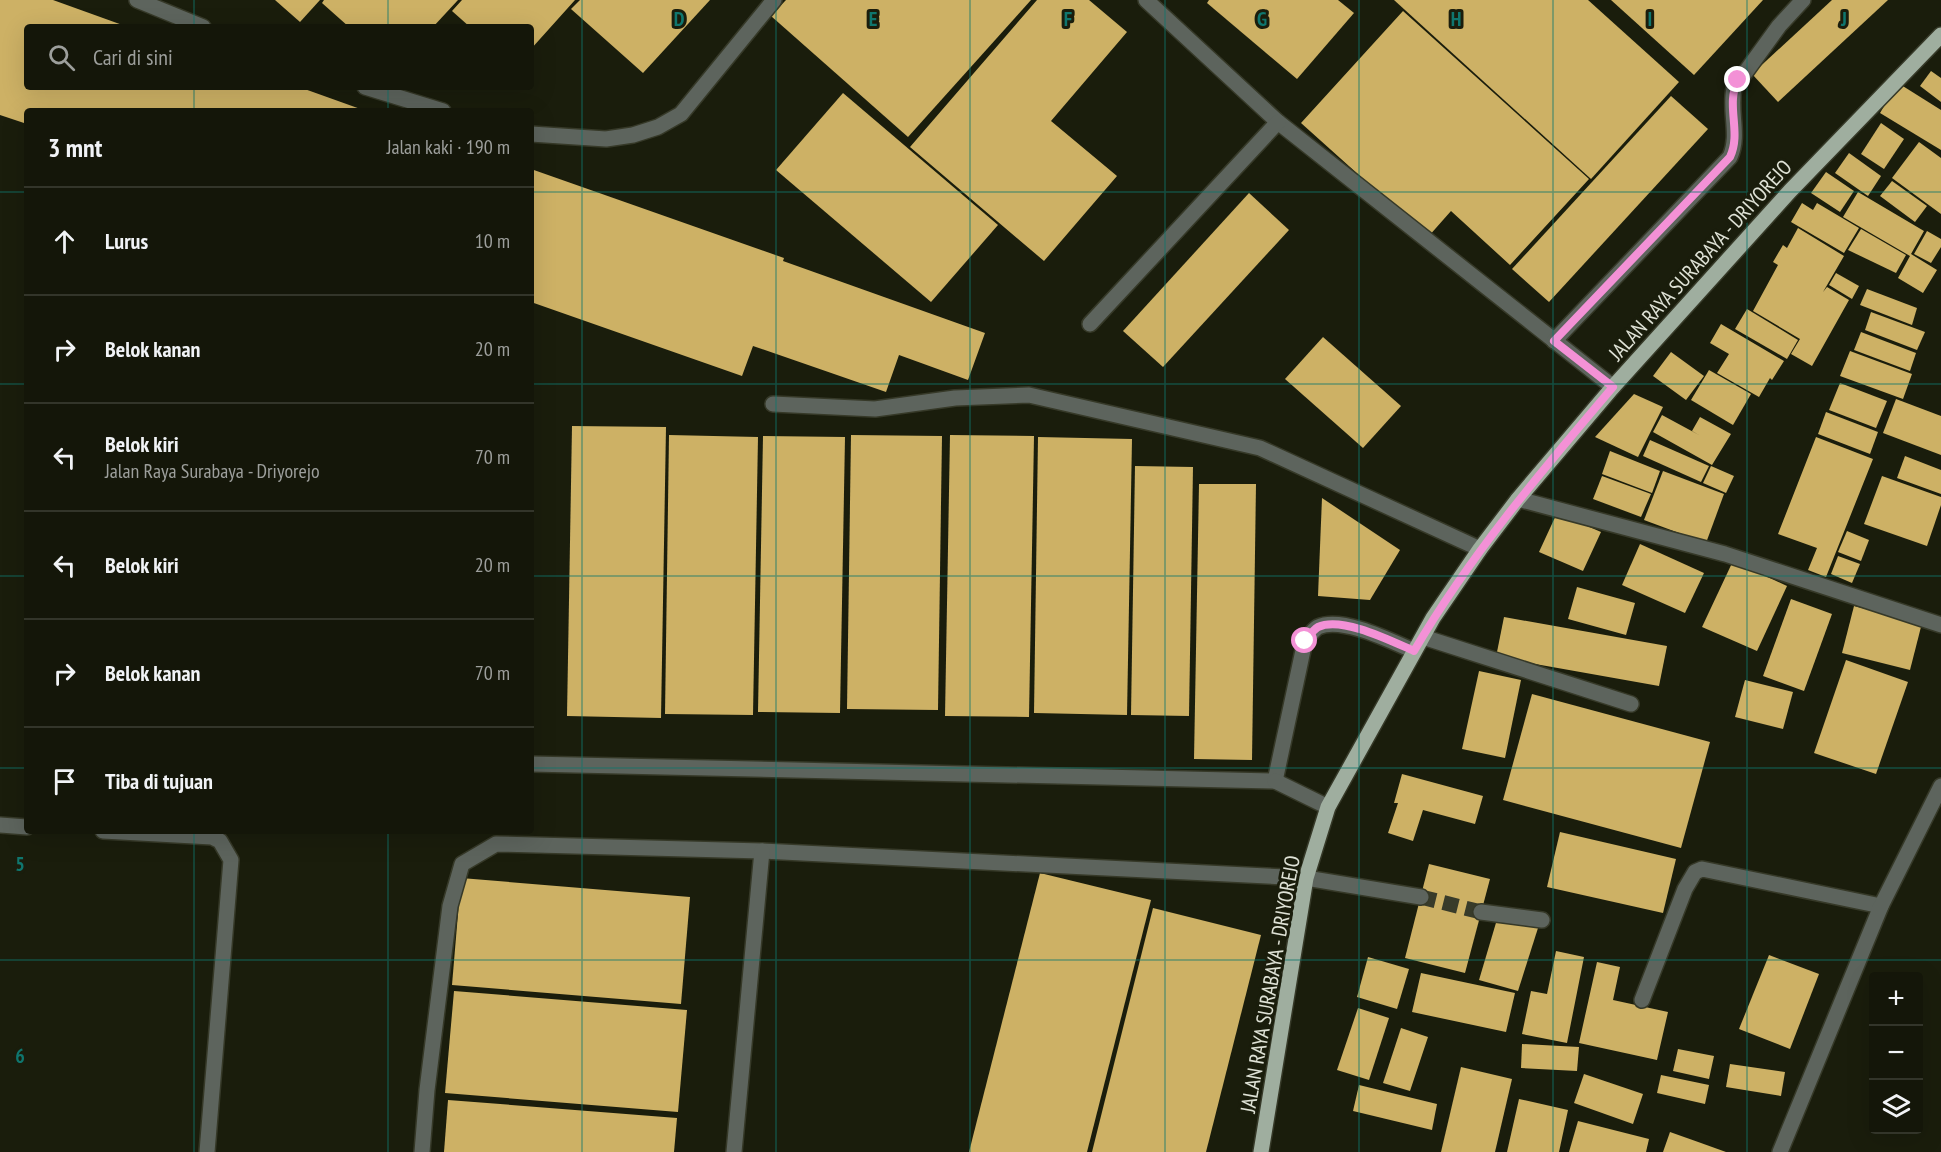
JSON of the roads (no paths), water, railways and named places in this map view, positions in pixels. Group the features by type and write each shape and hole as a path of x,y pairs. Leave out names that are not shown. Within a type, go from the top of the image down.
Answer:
{"main road":[{"name":"JALAN RAYA SURABAYA - DRIYOREJO","path":"1261,1152 1306,878 1328,807 1433,618 1480,549 1518,499 1613,387 1790,191 1941,35"}],"street":[{"path":"137,0 196,24"},
{"path":"534,134 606,139 633,135 658,127 681,114 774,0"},
{"path":"1146,0 1278,122 1613,387"},
{"path":"1554,341 1730,157 1735,147 1736,135 1732,99 1734,88 1779,26 1803,0"},
{"path":"375,90 433,108"},
{"path":"1090,324 1278,122"},
{"path":"773,404 875,409 955,398 1029,395 1260,448 1480,549"},
{"path":"1518,499 1725,554 1941,625"},
{"path":"1275,781 1305,641 1316,628 1332,623 1370,632 1414,651"},
{"path":"1423,637 1631,704"},
{"path":"534,764 1275,781 1328,807"},
{"path":"1780,1152 1881,906 1941,786"},
{"path":"0,825 24,827"},
{"path":"158,834 212,837 220,841 231,860 207,1152"},
{"path":"422,1152 450,906 462,864 496,844 762,851 1306,878 1420,897"},
{"path":"734,1152 762,851"},
{"path":"1642,1000 1685,889 1695,872 1702,869 1881,906"},
{"path":"1481,912 1542,920"}],"tunnel":[{"path":"1421,897 1481,912"}]}
